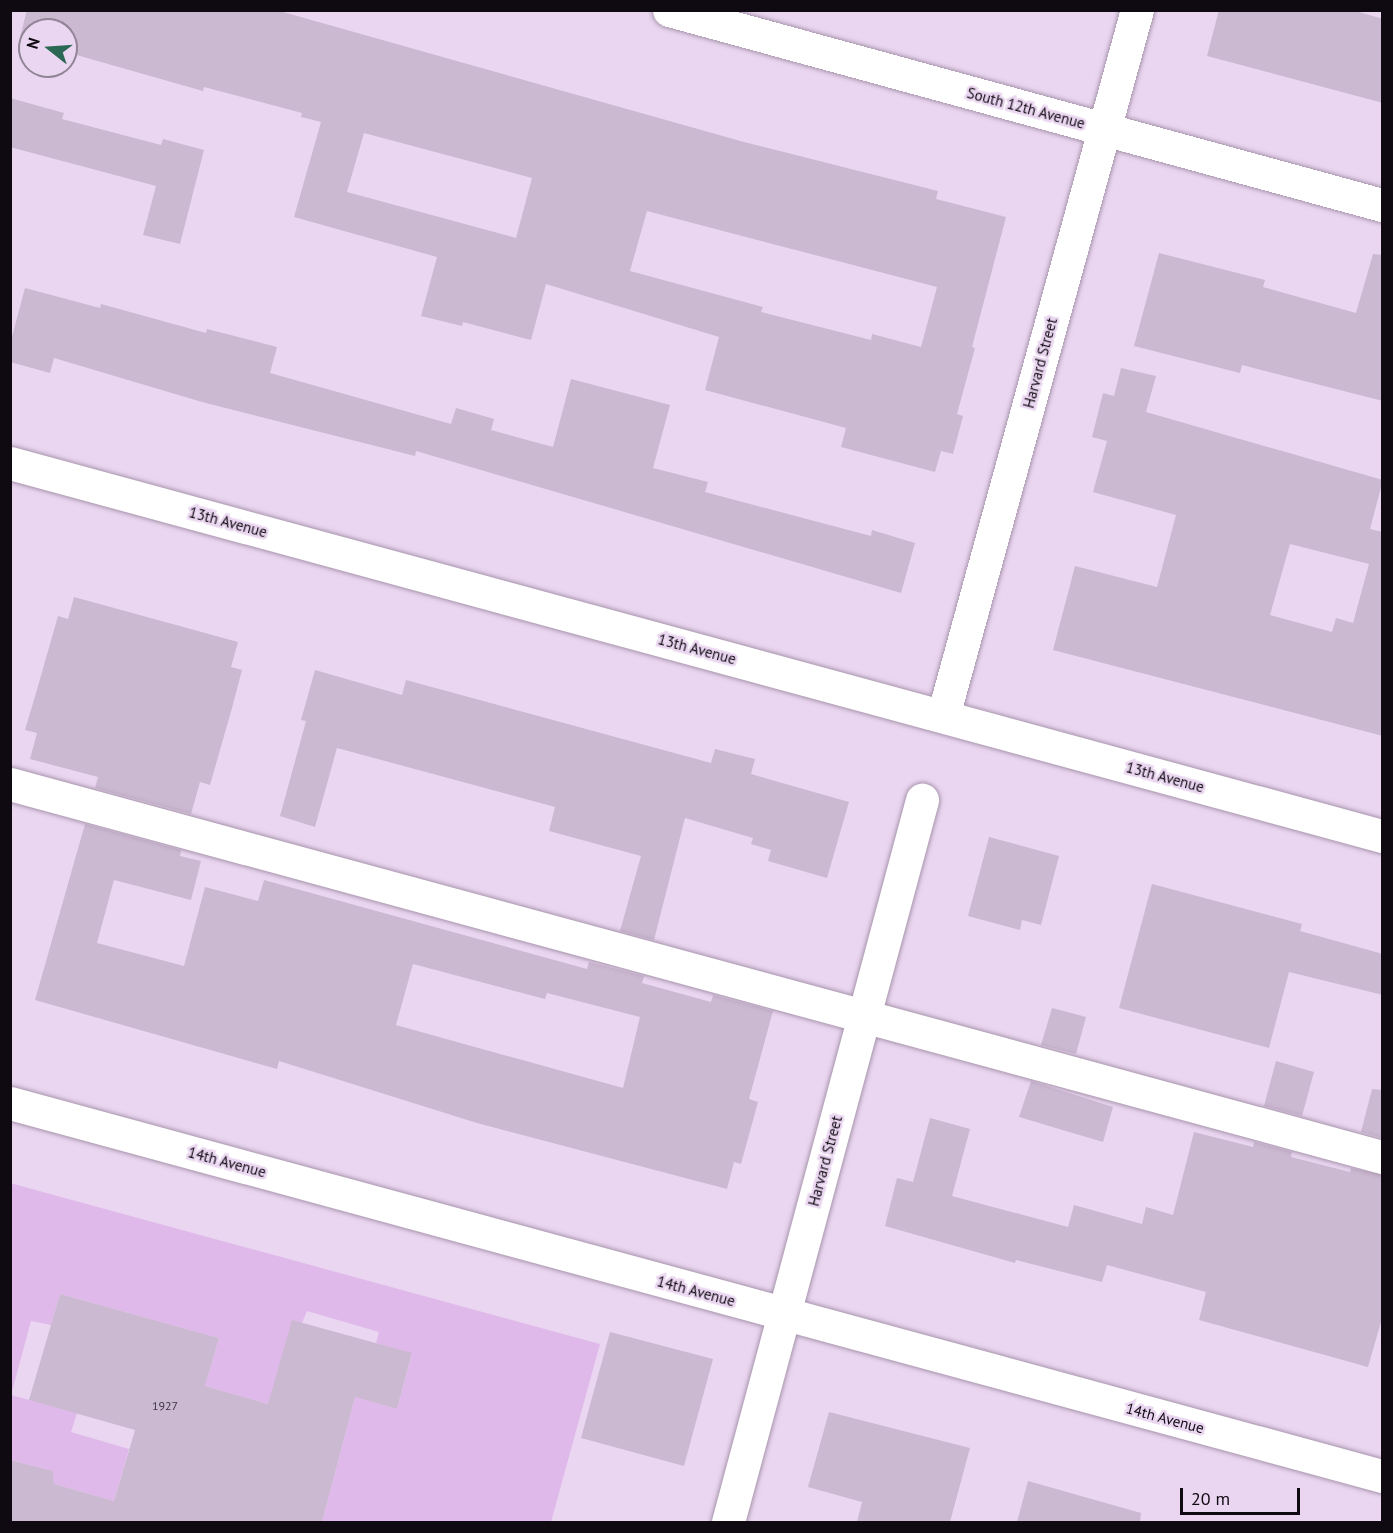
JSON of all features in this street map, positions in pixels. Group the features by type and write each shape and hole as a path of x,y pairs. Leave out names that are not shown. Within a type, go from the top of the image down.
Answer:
{"street":[{"name":"South 12th Avenue","path":"669,10 1383,205"},
{"name":"Harvard Street","path":"943,716 1137,10"},
{"name":"13th Avenue","path":"10,463 1383,836"},
{"path":"10,784 1383,1157"},
{"name":"Harvard Street","path":"728,1522 922,800"},
{"name":"14th Avenue","path":"10,1103 1383,1476"}],"shaded area":[{"path":"10,1183 600,1344 551,1522 322,1522 355,1397 397,1409 412,1354 376,1343 379,1332 307,1311 268,1404 205,1386 219,1338 60,1294 51,1325 31,1321 11,1395 77,1413 71,1432 129,1449 114,1501 54,1484 52,1471 11,1460"}],"building":[{"path":"27,10 276,10 744,142 938,191 936,199 1006,217 957,414 963,416 953,454 941,451 935,472 841,447 846,428 705,390 719,337 546,284 531,340 463,322 462,326 421,316 437,257 294,217 321,122 301,117 302,113 204,87 203,91 78,55 78,18 25,18","holes":["364,133 532,178 516,238 347,192","647,211 937,287 921,347 872,334 871,340 761,312 763,307 630,271"]},
{"path":"1219,10 1352,10 1383,19 1383,103 1207,56"},
{"path":"10,98 64,113 62,119 161,145 163,139 204,150 180,244 143,235 156,186 10,147"},
{"path":"1159,253 1265,280 1263,287 1356,313 1373,254 1383,255 1383,401 1242,365 1240,373 1134,346"},
{"path":"25,288 100,308 101,304 206,333 207,329 277,347 270,373 451,424 456,408 494,419 491,430 553,447 571,379 670,405 653,468 708,482 705,492 871,536 872,530 915,543 901,593 416,451 415,456 202,402 54,358 50,373 10,362 10,344"},
{"path":"1121,368 1156,376 1146,412 1383,480 1370,529 1383,532 1383,736 1053,650 1075,566 1157,587 1176,515 1093,492 1107,441 1092,437 1103,393 1114,396","holes":["1290,544 1369,564 1353,623 1336,618 1332,632 1270,615"]},
{"path":"74,597 238,642 231,667 242,670 232,708 210,785 200,782 191,814 95,788 98,777 30,759 37,733 25,730 58,616 68,619"},
{"path":"315,670 402,695 406,680 711,763 715,749 755,759 751,774 849,802 827,878 768,861 771,850 751,844 753,838 685,818 654,940 620,931 641,856 549,831 555,807 337,748 315,827 280,816 306,721 301,720"},
{"path":"85,824 181,850 180,856 201,861 191,900 114,880 97,943 184,966 205,887 258,901 264,880 587,969 589,962 644,976 642,983 711,1002 713,995 773,1011 749,1099 758,1102 741,1164 734,1162 727,1189 477,1123 279,1061 277,1069 35,1000","holes":["413,964 545,999 547,993 640,1017 623,1088 396,1025"]},
{"path":"989,837 1059,856 1041,925 1022,920 1020,930 968,916"},
{"path":"1152,884 1302,924 1300,931 1383,954 1383,995 1289,972 1269,1048 1119,1008"},
{"path":"1052,1008 1086,1017 1076,1054 1041,1045"},
{"path":"1276,1061 1314,1072 1302,1116 1264,1106"},
{"path":"1031,1081 1113,1107 1103,1142 1019,1117"},
{"path":"1372,1089 1383,1090 1383,1138 1361,1132"},
{"path":"930,1118 970,1129 952,1196 1068,1227 1074,1205 1142,1224 1146,1207 1173,1215 1194,1132 1253,1147 1254,1142 1292,1152 1291,1157 1350,1172 1351,1168 1383,1175 1383,1315 1368,1367 1199,1320 1206,1292 1107,1265 1102,1282 1016,1260 1015,1263 885,1226 897,1178 913,1182"},
{"path":"60,1294 219,1338 205,1386 268,1404 292,1320 412,1353 397,1409 355,1397 322,1522 10,1522 10,1460 53,1471 54,1484 114,1501 135,1430 29,1400"},
{"path":"610,1332 713,1359 684,1466 581,1438"},
{"path":"829,1412 970,1448 950,1522 857,1522 862,1502 808,1487"},
{"path":"1028,1481 1141,1513 1140,1522 1017,1522"}]}
